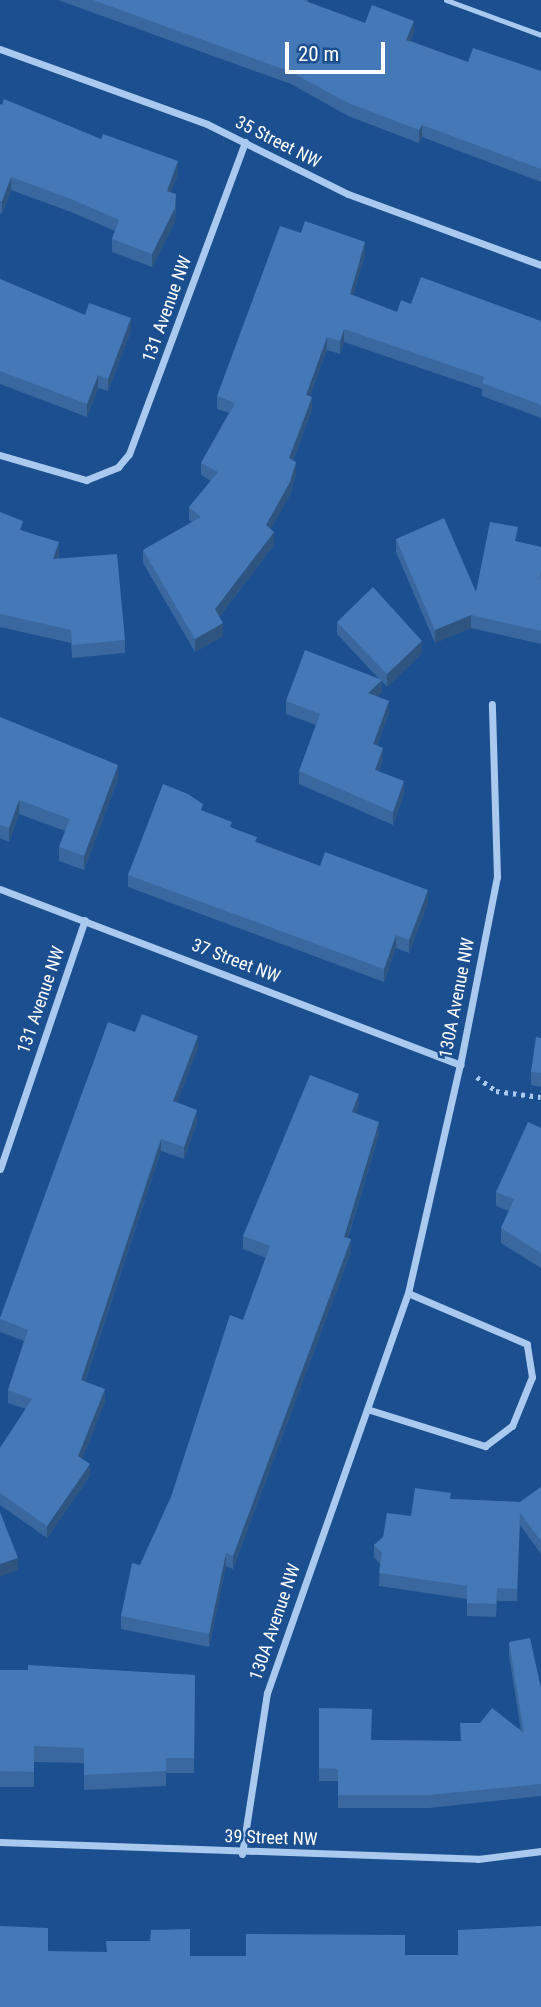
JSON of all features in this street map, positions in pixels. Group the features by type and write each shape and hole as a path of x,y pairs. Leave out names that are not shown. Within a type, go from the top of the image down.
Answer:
{"street":[{"name":"35 Street NW","path":"0,48 246,142 348,194 541,265"},
{"name":"131 Avenue NW","path":"0,456 71,479 103,476 118,467 136,438 246,142"},
{"name":"130A Avenue NW","path":"242,1854 267,1693 408,1293 460,1065 497,877 492,704"},
{"name":"37 Street NW","path":"0,889 460,1065"},
{"name":"131 Avenue NW","path":"0,1169 85,920"},
{"path":"367,1409 485,1446 512,1426 532,1377 527,1344 408,1293"},
{"name":"39 Street NW","path":"0,1842 242,1854 478,1859 541,1851"}],"lane":[{"path":"446,0 541,35"}],"path":[{"path":"460,1065 496,1091 541,1097"}],"building":[{"path":"93,0 305,0 365,23 372,5 414,21 406,40 468,62 473,48 541,71 541,169 422,125 419,130 348,103 291,72"},
{"path":"4,99 101,139 103,134 178,161 167,191 176,194 175,208 152,254 112,239 119,220 11,177 0,201 0,104 2,105"},
{"path":"305,221 365,242 350,294 397,312 401,300 411,304 421,277 541,321 541,405 482,383 484,377 344,329 340,341 327,337 306,395 312,397 289,458 296,462 290,482 266,525 274,532 215,609 223,623 195,639 143,550 201,517 189,507 218,472 201,463 235,403 217,396 280,226 301,233"},
{"path":"0,279 85,315 89,303 131,318 108,379 98,375 87,404 0,371"},
{"path":"0,512 23,521 20,530 59,542 53,559 117,554 125,640 72,645 71,630 0,614"},
{"path":"444,518 476,592 490,522 518,527 515,541 541,547 541,631 471,615 435,630 396,539"},
{"path":"373,587 422,641 387,674 337,622"},
{"path":"305,650 382,680 368,693 389,701 373,744 383,748 375,770 404,781 393,812 299,771 320,714 286,701"},
{"path":"0,717 118,765 84,856 59,847 70,819 19,800 9,828 0,825"},
{"path":"163,784 188,794 203,804 201,810 232,822 230,827 257,837 255,842 320,866 325,852 428,890 409,940 396,935 384,969 128,875"},
{"path":"142,1014 198,1036 173,1101 197,1110 184,1147 161,1139 81,1380 105,1389 78,1456 90,1464 47,1526 0,1493 0,1448 32,1399 8,1390 28,1330 0,1318 108,1022 135,1032"},
{"path":"536,1037 541,1038 541,1073 531,1072"},
{"path":"310,1075 359,1094 352,1112 379,1122 344,1237 351,1239 233,1556 226,1553 209,1634 121,1616 132,1563 140,1565 171,1497 230,1315 243,1320 270,1246 243,1236"},
{"path":"528,1122 541,1128 541,1253 501,1228 514,1199 496,1192"},
{"path":"541,1487 541,1541 520,1513 517,1589 497,1588 496,1604 467,1603 467,1586 379,1573 382,1553 374,1545 383,1537 387,1513 411,1516 415,1488 451,1493 450,1499 520,1502"},
{"path":"0,1512 18,1558 0,1564"},
{"path":"530,1638 541,1688 541,1784 429,1795 338,1795 338,1769 319,1768 319,1708 372,1709 371,1740 461,1741 460,1723 480,1723 492,1708 524,1733 509,1642"},
{"path":"28,1665 195,1675 194,1758 166,1758 166,1771 84,1775 84,1748 34,1746 34,1772 0,1771 0,1670 28,1670"},
{"path":"0,1926 48,1928 48,1951 107,1952 106,1941 150,1941 151,1930 190,1929 190,1956 246,1956 246,1934 405,1935 405,1955 458,1955 458,1930 541,1926 541,2007 0,2007"}]}
